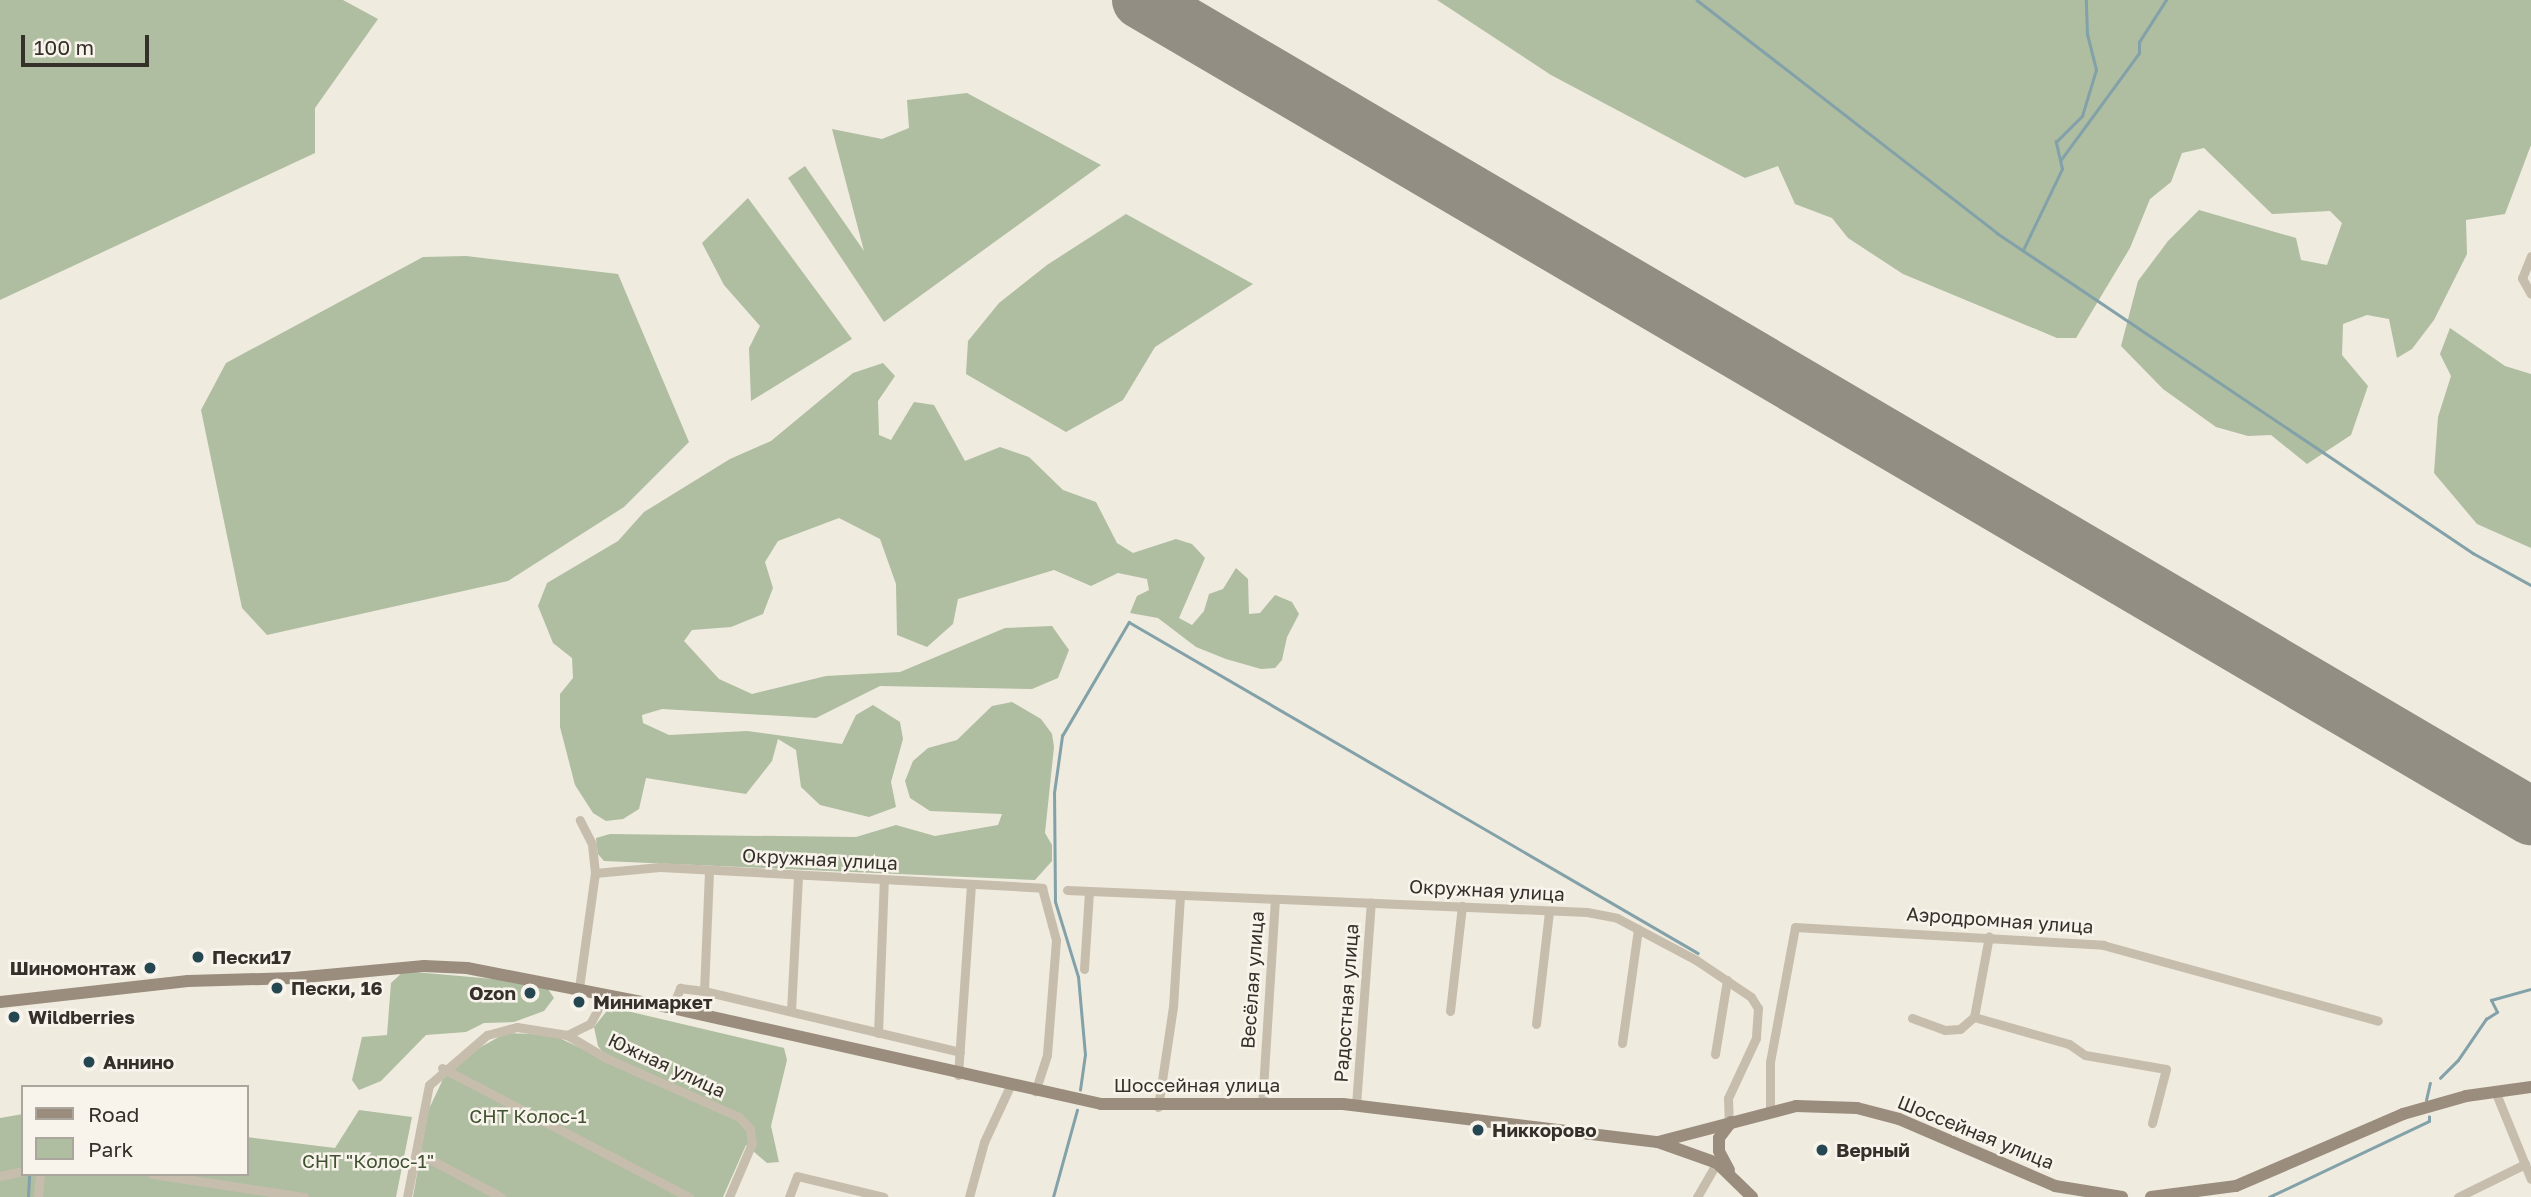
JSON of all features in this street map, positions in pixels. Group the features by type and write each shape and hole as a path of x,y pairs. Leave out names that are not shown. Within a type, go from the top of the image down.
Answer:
{"main road":[{"name":"Шоссейная улица","path":"0,1002 188,981 295,978 425,966 467,968 579,988 1010,1086 1101,1104 1158,1107 1356,1105 1658,1142 1731,1120 1796,1106 1857,1108 1899,1119 2055,1185 2122,1197"},
{"path":"2151,1197 2236,1186 2403,1114 2495,1091 2531,1087"},
{"path":"1731,1120 1722,1131 1719,1151 1731,1174"},
{"path":"1658,1142 1717,1163 1752,1197"}],"street":[{"path":"2531,256 2522,278 2531,294"},
{"path":"579,988 595,873 592,844 580,820"},
{"name":"Окружная улица","path":"595,873 635,868 1042,888 1056,940 1047,1055 1035,1091"},
{"path":"704,991 709,871"},
{"path":"791,1011 798,877"},
{"path":"878,1033 884,880"},
{"path":"958,1074 971,884"},
{"name":"Окружная улица","path":"1067,890 1604,914 1638,929 1727,980 1751,997 1759,1022 1743,1071 1728,1098 1731,1120"},
{"path":"1084,969 1088,892"},
{"path":"1158,1107 1173,1007 1180,895"},
{"name":"Весёлая улица","path":"1262,1105 1275,899"},
{"name":"Радостная улица","path":"1356,1105 1371,903"},
{"path":"1450,1011 1462,906"},
{"path":"1536,1024 1549,912"},
{"name":"Аэродромная улица","path":"1770,1111 1770,1062 1795,927 2070,940 2122,949 2378,1021"},
{"path":"1622,1042 1638,929"},
{"path":"1912,1018 1945,1030 1960,1028 1974,1017 1989,936"},
{"path":"1715,1054 1727,980"},
{"path":"672,1008 680,988 704,991 960,1052"},
{"path":"407,1197 418,1153 420,1112 429,1085 442,1068 486,1035 507,1029 517,1027 567,1035 590,1024 606,994"},
{"path":"1974,1017 2069,1044 2085,1055 2166,1069 2152,1123"},
{"name":"Южная улица","path":"567,1035 606,1058 739,1117 750,1129 752,1143 729,1197"},
{"path":"442,1068 689,1197"},
{"path":"969,1197 984,1142 1010,1086"},
{"path":"2495,1091 2531,1179"},
{"path":"418,1153 501,1197"},
{"path":"1697,1197 1717,1163"},
{"path":"2458,1197 2525,1164"},
{"path":"0,1176 21,1171"},
{"path":"38,1197 40,1176"},
{"path":"165,1176 304,1197"},
{"path":"789,1197 797,1176 884,1197"}],"green space":[{"path":"0,0 343,0 378,19 315,108 315,153 0,300"},
{"path":"1437,0 2531,0 2531,145 2505,214 2466,220 2467,254 2434,320 2412,349 2397,358 2389,319 2367,315 2343,324 2342,355 2368,386 2351,435 2307,464 2271,435 2248,436 2216,427 2163,389 2121,346 2138,281 2168,241 2199,210 2296,238 2301,260 2327,265 2342,223 2330,211 2272,214 2204,148 2182,153 2171,182 2150,199 2130,248 2076,338 2057,338 1903,274 1848,238 1832,218 1795,204 1778,166 1745,178 1551,75"},
{"path":"967,93 1101,165 884,322 788,178 805,166 864,251 832,129 882,139 909,128 907,100"},
{"path":"748,198 852,339 751,401 749,348 760,326 724,285 702,243"},
{"path":"1126,214 1253,284 1155,347 1123,400 1066,432 966,374 968,341 999,303 1047,265"},
{"path":"466,256 618,274 689,442 624,507 508,581 267,635 242,608 201,410 226,363 423,257"},
{"path":"2450,328 2505,366 2531,374 2531,548 2477,524 2434,473 2438,417 2451,376 2440,354"},
{"path":"883,363 895,376 878,401 879,435 891,440 914,402 934,405 965,461 1000,447 1029,457 1063,490 1096,502 1117,543 1133,553 1176,539 1192,544 1205,558 1179,618 1192,625 1204,611 1209,594 1223,589 1236,568 1248,579 1249,614 1260,613 1275,595 1292,602 1299,614 1287,637 1282,660 1275,668 1261,669 1226,659 1196,647 1158,618 1130,613 1137,596 1149,590 1147,579 1118,573 1091,586 1054,570 958,599 953,624 927,647 897,635 896,584 880,539 839,518 778,541 765,562 773,588 763,614 731,627 692,630 684,641 719,679 752,694 826,676 900,672 1005,628 1052,626 1069,650 1058,678 1032,689 880,686 816,718 662,709 642,715 643,723 669,735 747,731 842,744 856,715 873,705 900,722 903,739 891,782 896,807 869,817 820,805 801,787 796,750 778,739 772,761 746,794 646,778 639,809 623,819 606,821 593,813 575,785 560,727 560,694 573,678 572,658 553,643 538,606 547,583 618,541 644,512 730,459 771,441 853,373"},
{"path":"1012,702 1041,719 1052,734 1054,747 1045,833 1052,845 1052,861 1035,880 604,861 598,854 596,838 610,834 856,837 896,825 935,836 998,825 1002,814 930,811 910,798 905,781 913,761 928,748 957,740 992,706"},
{"path":"404,971 515,981 548,989 554,998 544,1011 514,1022 484,1023 466,1032 426,1035 381,1081 359,1090 352,1080 362,1037 387,1035 391,983"},
{"name":"СНТ Колос-1","path":"610,1007 784,1048 787,1060 771,1126 779,1162 767,1163 746,1145 723,1197 413,1197 428,1111 444,1077 479,1048 506,1033 553,1035 610,1062 598,1046 594,1027"},
{"name":"СНТ \"Колос-1\"","path":"359,1110 412,1117 396,1197 0,1197 0,1118 21,1114 21,1176 248,1176 248,1137 335,1148"}],"waterway":[{"path":"1697,0 1997,233 2473,553 2531,585"},
{"path":"2023,250 2062,169 2056,142 2082,116 2096,70 2087,35 2086,0"},
{"path":"2060,161 2139,53 2139,42 2166,0"},
{"path":"1080,1090 1085,1055 1078,977 1055,902 1054,793 1062,736 1129,622 1698,953"},
{"path":"2440,1078 2458,1060 2486,1019 2497,1012 2491,1000 2531,989"},
{"path":"2426,1100 2430,1083"},
{"path":"1053,1197 1077,1110"},
{"path":"2269,1197 2429,1121 2429,1117"},
{"path":"28,1197 29,1176"}],"runway":[{"path":"1141,0 2531,816"}],"place":[{"name":"Пески17","path":"198,957"},
{"name":"Шиномонтаж","path":"150,968"},
{"name":"Пески, 16","path":"277,988"},
{"name":"Ozon","path":"530,993"},
{"name":"Минимаркет","path":"579,1002"},
{"name":"Wildberries","path":"14,1017"},
{"name":"Аннино","path":"89,1062"},
{"name":"Никкорово","path":"1478,1130"},
{"name":"Верный","path":"1822,1150"}]}
